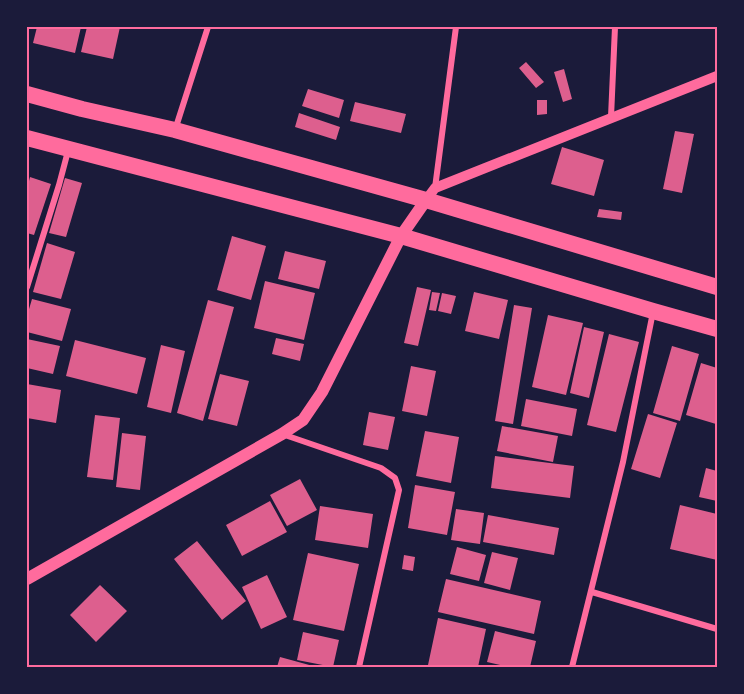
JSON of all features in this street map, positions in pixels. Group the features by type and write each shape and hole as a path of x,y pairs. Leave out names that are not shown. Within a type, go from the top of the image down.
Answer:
{"highway":[{"path":"27,94 430,194 717,287"},
{"path":"27,138 401,236 717,329"}],"main road":[{"path":"27,579 303,420 322,392 401,236 430,194"}],"street":[{"path":"175,130 208,27"},
{"path":"430,194 456,27"},
{"path":"611,117 615,27"},
{"path":"430,194 611,117 717,76"},
{"path":"27,287 60,185 69,148"},
{"path":"572,667 623,462 653,311"},
{"path":"282,434 381,468 395,478 399,490 359,667"},
{"path":"592,592 717,629"}],"building":[{"path":"37,27 81,27 75,53 33,43"},
{"path":"87,27 120,27 113,59 81,52"},
{"path":"526,62 544,82 536,88 519,68"},
{"path":"564,69 572,99 563,102 554,72"},
{"path":"308,89 344,100 339,118 302,106"},
{"path":"537,100 547,100 547,114 537,115"},
{"path":"355,102 406,114 401,133 350,121"},
{"path":"299,113 340,127 336,140 295,127"},
{"path":"675,131 694,134 682,193 663,189"},
{"path":"562,147 604,160 594,196 551,184"},
{"path":"30,177 51,184 34,235 27,233 27,189"},
{"path":"65,178 82,183 66,237 49,233"},
{"path":"599,209 622,212 621,220 597,217"},
{"path":"232,236 266,246 251,300 217,290"},
{"path":"47,243 75,252 61,299 33,292"},
{"path":"285,251 326,261 319,289 278,279"},
{"path":"265,281 315,293 304,340 254,328"},
{"path":"417,287 431,290 418,346 404,343"},
{"path":"432,292 440,293 436,311 429,310"},
{"path":"474,292 508,300 499,339 465,331"},
{"path":"442,293 456,296 451,314 438,311"},
{"path":"32,299 71,309 62,341 27,332 27,316"},
{"path":"208,300 234,307 203,421 177,413"},
{"path":"514,305 532,308 513,424 495,421"},
{"path":"548,315 583,323 566,395 532,387"},
{"path":"584,327 604,332 589,398 570,393"},
{"path":"609,334 639,342 616,432 587,425"},
{"path":"276,338 304,344 300,361 272,354"},
{"path":"27,339 60,346 53,374 27,368"},
{"path":"75,340 146,358 137,394 66,376"},
{"path":"161,345 185,351 171,413 147,407"},
{"path":"672,346 699,354 680,421 653,413"},
{"path":"701,363 717,368 716,424 686,415"},
{"path":"411,366 436,371 427,416 402,411"},
{"path":"220,374 249,381 237,426 208,419"},
{"path":"27,384 61,390 56,423 27,418"},
{"path":"526,399 577,409 572,436 521,426"},
{"path":"369,412 395,417 388,450 363,445"},
{"path":"648,414 677,423 660,478 631,469"},
{"path":"95,415 120,418 113,480 87,477"},
{"path":"502,426 558,436 553,462 497,451"},
{"path":"425,431 459,437 451,483 416,476"},
{"path":"122,433 146,436 140,490 116,487"},
{"path":"495,456 574,466 570,498 491,488"},
{"path":"706,468 717,471 717,501 699,497"},
{"path":"300,479 317,510 287,526 270,495"},
{"path":"415,485 455,492 447,535 408,528"},
{"path":"270,501 287,532 242,556 226,525"},
{"path":"680,505 717,514 717,560 670,549"},
{"path":"320,506 373,514 368,548 315,540"},
{"path":"456,509 484,513 480,544 451,540"},
{"path":"488,515 559,528 554,555 483,542"},
{"path":"197,541 246,601 222,620 174,559"},
{"path":"457,547 486,555 479,581 450,574"},
{"path":"492,552 518,558 510,590 484,583"},
{"path":"308,553 359,564 344,631 293,620"},
{"path":"404,555 415,557 413,571 402,569"},
{"path":"267,575 287,617 261,629 242,587"},
{"path":"446,579 541,601 534,634 438,612"},
{"path":"100,585 127,611 96,642 70,615"},
{"path":"438,618 486,629 478,667 428,665"},
{"path":"495,631 536,641 530,667 509,667 487,662"},
{"path":"303,632 339,640 333,667 297,660"},
{"path":"280,657 313,666 313,667 277,667"}]}
